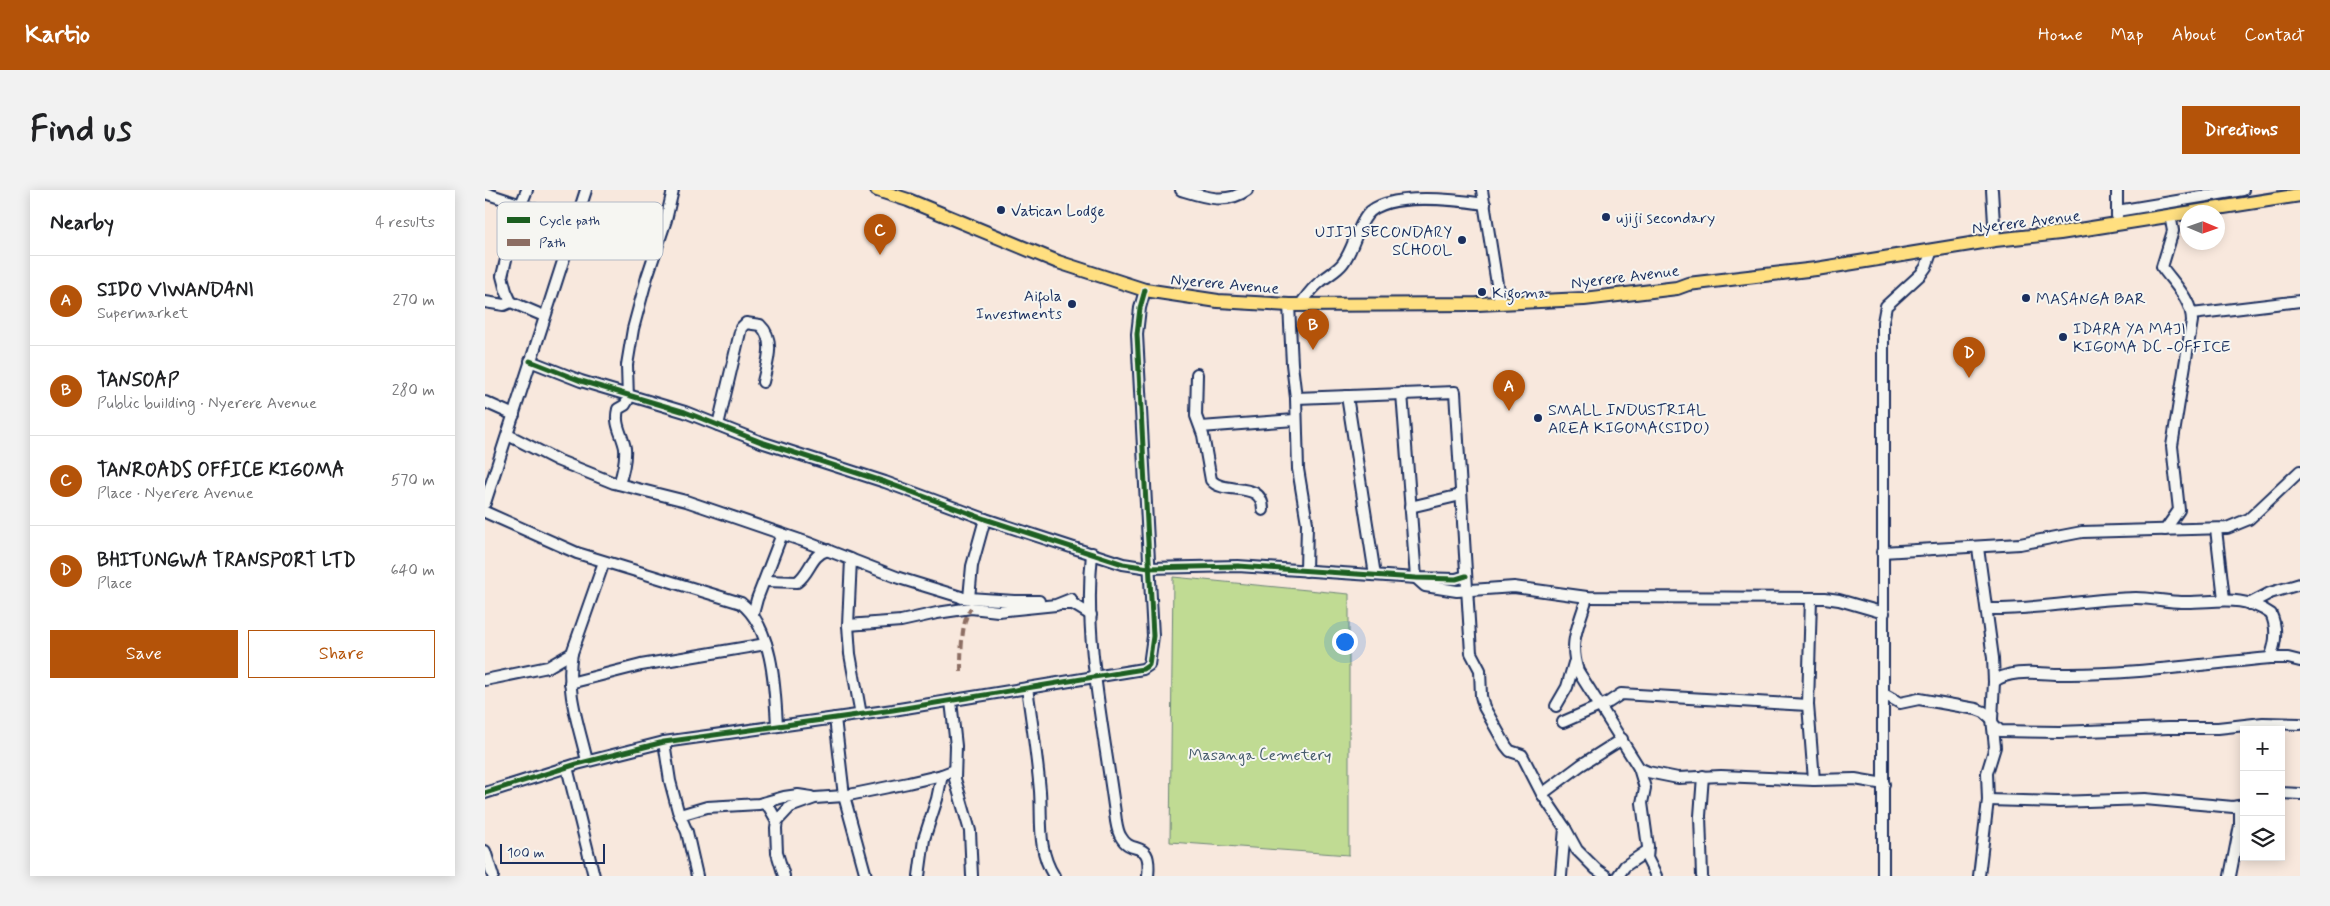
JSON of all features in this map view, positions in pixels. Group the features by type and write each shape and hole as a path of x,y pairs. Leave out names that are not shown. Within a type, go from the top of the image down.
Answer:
{"main road":[{"name":"Nyerere Avenue","path":"883,191 1058,262 1145,290 1218,301 1295,305 1500,302 1619,296 1677,288 1688,284 1816,269 1995,240 2060,234 2300,195"}],"street":[{"path":"522,202 527,190"},
{"path":"582,202 586,190"},
{"path":"663,229 673,190"},
{"path":"1181,190 1221,199 1239,195 1247,190"},
{"path":"1482,190 1500,302"},
{"path":"1992,190 1995,240"},
{"path":"2116,225 2117,190"},
{"path":"2117,211 2243,190"},
{"path":"485,193 510,202"},
{"path":"1306,571 1307,523 1298,469 1295,420 1296,398 1292,364 1295,305 1341,265 1348,256 1363,222 1377,207 1408,200 1485,204"},
{"path":"2165,530 2179,510 2172,446 2192,314 2177,285 2162,267 2173,230 2170,215"},
{"path":"1883,876 1884,314 1890,301 1921,274 1926,267 1932,250"},
{"path":"506,260 502,276 505,291 511,302 545,316"},
{"path":"485,503 564,260"},
{"path":"619,484 625,463 625,454 616,416 618,409 625,405 628,400 626,394 627,365 633,329 652,260"},
{"path":"485,793 567,767 664,742 861,715 1097,678 1143,669 1149,665 1153,636 1137,339 1138,317 1145,290"},
{"path":"2192,314 2300,301"},
{"path":"485,302 504,305 511,302"},
{"path":"718,425 741,328 747,323 760,325 767,332 769,354 763,382"},
{"path":"530,362 718,425 761,442 885,482 985,519 1123,564 1149,568 1238,566 1416,578 1456,579 1466,576"},
{"path":"1197,374 1196,416 1201,427 1207,469 1213,483 1243,488 1254,493 1261,501 1263,510"},
{"path":"1296,398 1455,392 1471,653 1480,670 1481,696 1484,707 1507,748 1522,755 1542,794 1577,850 1602,875"},
{"path":"1402,393 1409,507 1416,578 1425,586 1467,591 1496,586 1514,586 1587,597 1811,598 1839,600 1884,613"},
{"path":"1347,396 1375,575"},
{"path":"485,402 514,415"},
{"path":"1201,427 1295,420"},
{"path":"507,435 557,460 619,484 675,498 828,550 899,578 998,611 1073,604 1091,615"},
{"path":"1883,552 1978,548 2031,543 2083,532 2216,529 2240,524 2249,519 2300,471"},
{"path":"1409,507 1461,495"},
{"path":"485,512 534,535 604,562 727,597 741,603 753,614 763,633 775,699 777,726"},
{"path":"967,601 972,566 985,519"},
{"path":"2216,529 2224,599"},
{"path":"753,614 782,534"},
{"path":"1978,548 1987,609 1994,682 1993,722 1995,747 1987,773 1988,800 1979,876"},
{"path":"765,581 797,582 804,576 812,560 819,553 828,550"},
{"path":"1092,553 1091,615 1097,678 1118,831 1125,842 1146,854 1149,862 1148,876"},
{"path":"851,559 848,625 850,654 861,715"},
{"path":"587,762 576,720 570,683 571,653 604,562"},
{"path":"2249,604 2270,593 2300,584"},
{"path":"848,625 901,622 937,613 967,601 1014,601 1090,597"},
{"path":"1587,597 1573,640 1572,650 1578,672 1639,768 1645,788 1642,803 1647,858 1656,876"},
{"path":"1811,598 1808,705 1814,780"},
{"path":"1987,609 2036,608 2137,598 2183,602 2224,599 2249,604 2266,611 2274,620 2275,645 2270,658"},
{"path":"1061,604 1071,599"},
{"path":"570,683 641,664 766,644"},
{"path":"485,680 548,667 571,653"},
{"path":"1994,682 1999,678 2015,674 2103,674 2270,658 2289,658 2300,661"},
{"path":"1556,706 1567,687 1575,662"},
{"path":"1027,688 1039,790 1040,838 1044,858 1054,876"},
{"path":"1563,722 1621,694 1808,705"},
{"path":"1884,694 1900,702 1919,699 1976,709 1984,712 2002,731 2059,732 2218,728 2263,723 2300,724"},
{"path":"951,701 956,741 955,770 958,791 971,831 972,876"},
{"path":"835,718 844,796 866,876"},
{"path":"1542,794 1581,765 1622,739"},
{"path":"664,742 670,781 687,832 697,876"},
{"path":"567,767 594,876"},
{"path":"1639,768 1661,776 1814,780 1855,779 1884,784"},
{"path":"680,815 707,807 763,803 798,795 815,798 844,796 942,775 955,770"},
{"path":"919,876 924,839 937,800 942,775"},
{"path":"1702,876 1700,816 1703,776"},
{"path":"2285,793 2300,794"},
{"path":"777,821 789,807 815,798"},
{"path":"1988,800 2058,802 2145,798 2212,806 2240,805"},
{"path":"763,803 769,806 777,821 775,840 784,876"},
{"path":"2230,876 2239,836 2241,816"},
{"path":"1561,876 1565,828"},
{"path":"485,851 493,876"},
{"path":"1618,876 1625,866 1647,851"}],"green space":[{"name":"Masanga Cemetery","path":"1173,577 1349,594 1349,855 1170,842"}],"marked path":[{"path":"961,672 963,629 971,608"}],"cycle path":[{"path":"485,793 577,764 664,742 893,710 1143,669 1149,665 1153,636 1137,334 1140,308 1145,290"},
{"path":"530,361 581,381 685,412 761,442 885,482 985,519 1123,564 1149,568 1238,566 1416,578 1456,579 1466,576"}],"place":[{"name":"Vatican Lodge","path":"1001,210"},
{"name":"ujiji secondary","path":"1606,217"},
{"name":"UJIJI SECONDARY SCHOOL","path":"1462,240"},
{"name":"TANROADS OFFICE KIGOMA","path":"880,255"},
{"name":"Kigoma","path":"1482,292"},
{"name":"MASANGA BAR","path":"2026,298"},
{"name":"Aifola Investments","path":"1072,304"},
{"name":"IDARA YA MAJI KIGOMA DC -OFFICE","path":"2063,337"},
{"name":"TANSOAP","path":"1313,350"},
{"name":"BHITUNGWA TRANSPORT LTD","path":"1969,378"},
{"name":"SIDO VIWANDANI","path":"1509,411"},
{"name":"SMALL INDUSTRIAL AREA KIGOMA(SIDO)","path":"1538,418"}]}
